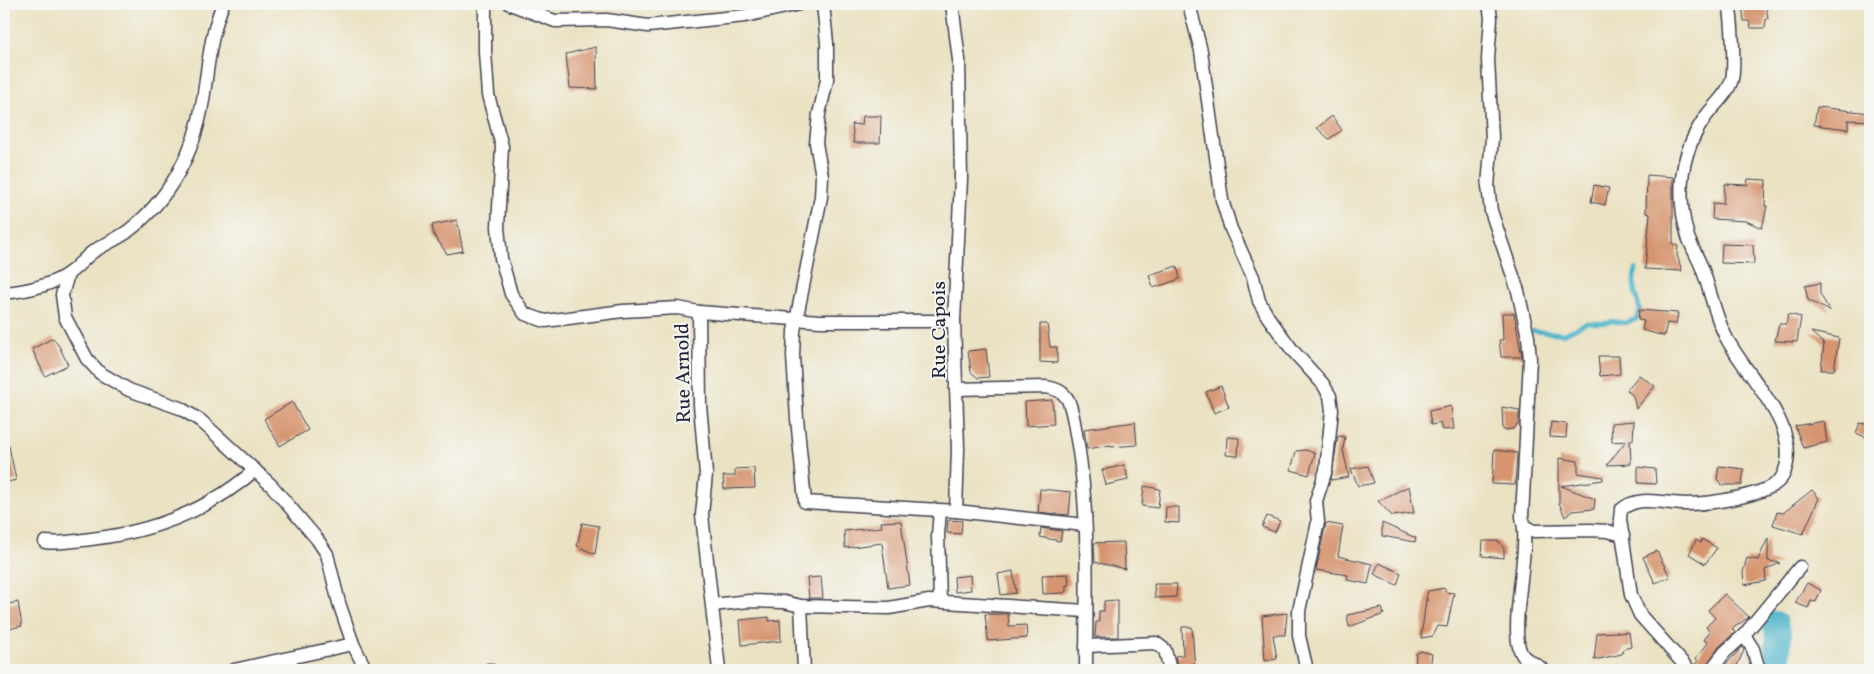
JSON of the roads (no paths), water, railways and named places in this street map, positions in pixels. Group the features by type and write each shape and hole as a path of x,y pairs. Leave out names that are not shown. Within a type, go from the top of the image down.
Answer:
{"street":[{"path":"4,293 46,284 68,274 94,251 126,233 145,217 171,187 192,144 203,102 208,57 222,4"},
{"path":"485,4 485,52 488,95 502,146 498,227 501,258 511,294 525,314 545,321 623,311 678,308 700,312"},
{"path":"510,4 555,21 607,20 648,26 745,16 799,4"},
{"path":"823,4 827,43 827,80 819,114 816,143 822,183 797,320 793,356 806,502 956,511 1085,525"},
{"name":"Rue Capois","path":"952,4 959,60 961,179 954,320 956,389 1046,387 1059,389 1068,400 1074,420 1082,471 1085,525 1086,670"},
{"path":"1188,4 1201,52 1222,200 1231,229 1252,276 1259,300 1268,317 1293,350 1323,384 1330,396 1332,410 1326,470 1316,501 1318,522 1299,611 1300,636 1307,670"},
{"path":"1489,4 1491,18 1488,59 1492,138 1488,186 1491,211 1516,285 1528,337 1530,360 1522,517 1526,528 1523,573 1516,626 1518,645 1524,657 1542,670"},
{"path":"1689,670 1640,615 1631,595 1621,510 1628,503 1637,501 1688,504 1716,501 1767,490 1782,476 1786,461 1787,443 1777,414 1724,334 1702,268 1689,240 1681,202 1685,154 1703,119 1727,90 1732,79 1733,59 1729,4"},
{"path":"68,274 62,295 65,317 87,359 100,373 129,390 180,408 201,421 255,470 296,511 327,554 338,603 353,644 366,670"},
{"name":"Rue Arnold","path":"719,670 702,515 706,474 700,405 700,312 797,320 954,320"},
{"path":"956,389 958,449 956,511"},
{"path":"45,542 56,543 114,536 178,518 212,502 235,487 255,470"},
{"path":"940,511 938,535 940,602"},
{"path":"1526,528 1534,531 1607,531 1623,535"},
{"path":"1711,670 1725,652 1744,635 1800,567"},
{"path":"713,605 749,601 784,602 801,606 889,608 929,601 1086,611"},
{"path":"801,606 804,670"},
{"path":"1744,635 1753,649 1759,670"},
{"path":"234,670 353,644"},
{"path":"1086,646 1156,644 1165,650 1170,670"}],"waterway":[{"path":"1533,331 1564,334 1586,323 1608,323 1611,321 1625,323 1637,319 1640,310 1634,285 1636,269"},
{"path":"1775,624 1779,636 1777,670"}]}
